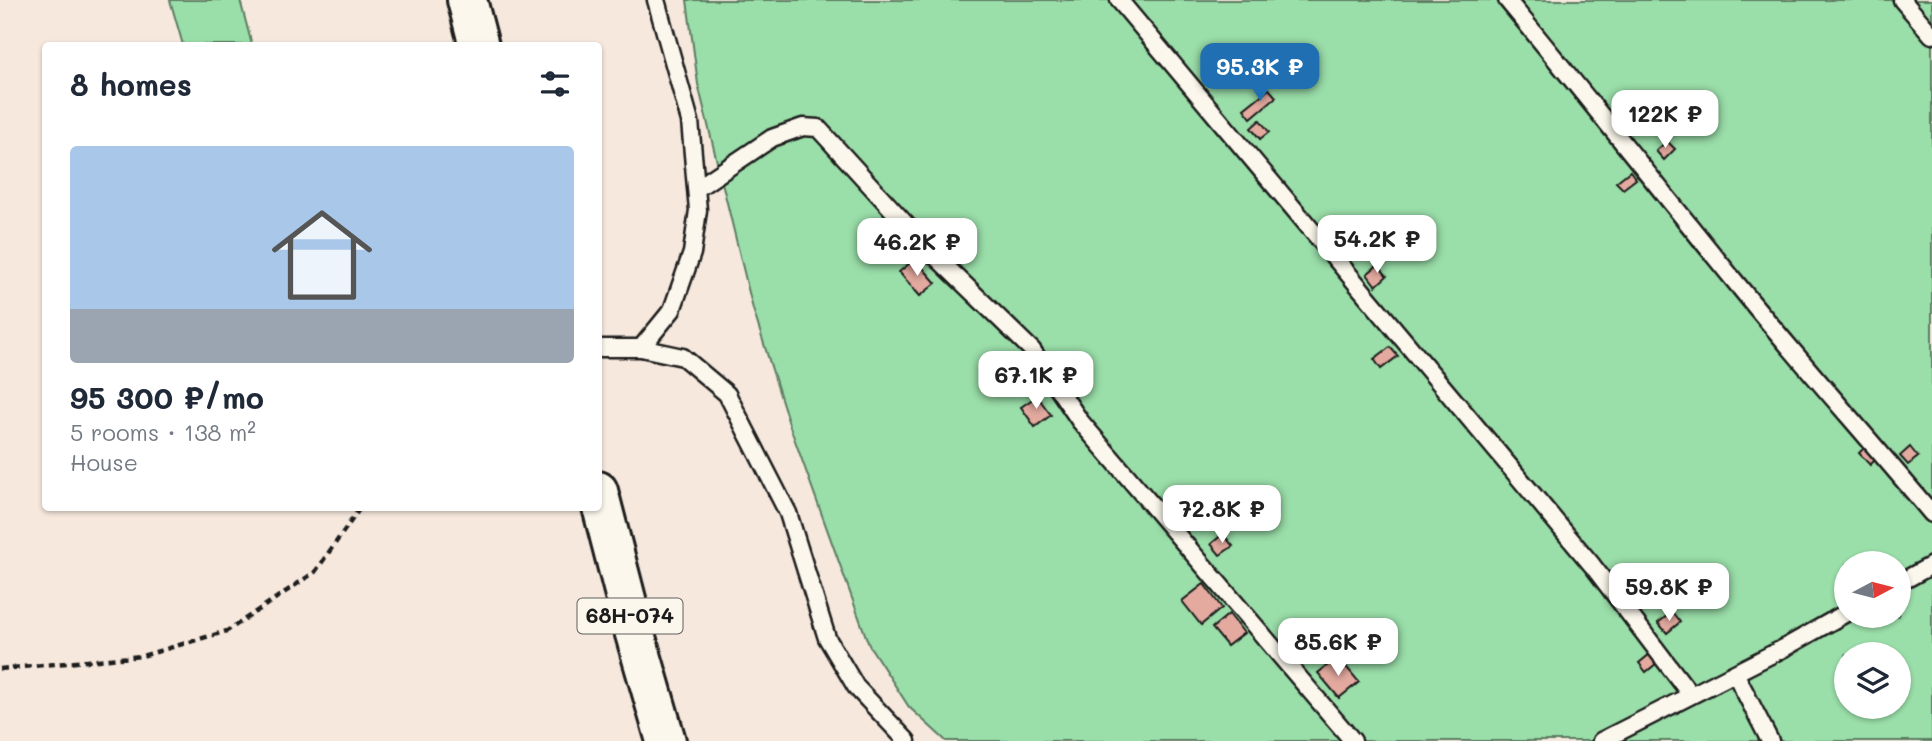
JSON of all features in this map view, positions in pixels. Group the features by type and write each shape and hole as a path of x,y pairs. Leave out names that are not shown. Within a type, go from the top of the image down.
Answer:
{"main road":[{"path":"467,0 478,42"},
{"name":"68Н-074","path":"602,506 666,741"}],"lane":[{"path":"641,348 672,310 692,253 698,210 690,121 656,0"},
{"path":"1119,0 1592,565 1691,695"},
{"path":"1507,0 1737,285 1932,514"},
{"path":"1902,0 1932,35"},
{"path":"696,189 772,138 803,127 818,128 932,253 1032,350 1080,421 1353,741"},
{"path":"602,348 641,348 683,357 727,394 788,513 827,638 856,687 907,741"},
{"path":"1911,576 1932,565"},
{"path":"1601,741 1735,673 1834,619"},
{"path":"1735,673 1770,741"}],"path":[{"path":"0,669 142,656 227,631 315,572 358,511"}],"green space":[{"path":"170,0 240,0 251,42 182,42"},
{"path":"687,0 1932,0 1932,741 946,741 909,707 869,645 789,424 753,309 698,84"}],"building":[{"path":"1269,89 1276,97 1251,118 1244,109"},
{"path":"1260,120 1269,132 1260,139 1251,128"},
{"path":"1667,141 1675,149 1664,160 1656,151"},
{"path":"1630,171 1636,179 1623,189 1616,182"},
{"path":"915,259 936,283 920,296 899,272"},
{"path":"1378,265 1387,276 1376,286 1367,274"},
{"path":"1390,347 1398,356 1381,369 1374,359"},
{"path":"1037,396 1051,415 1035,427 1021,407"},
{"path":"1866,446 1877,458 1870,465 1859,453"},
{"path":"1910,447 1918,457 1908,465 1900,456"},
{"path":"1223,534 1233,546 1220,555 1211,544"},
{"path":"1204,584 1222,608 1201,625 1182,601"},
{"path":"1672,612 1680,622 1667,633 1658,623"},
{"path":"1229,614 1244,633 1227,646 1212,628"},
{"path":"1650,654 1657,663 1646,672 1639,663"},
{"path":"1338,657 1359,682 1339,698 1318,673"}]}
